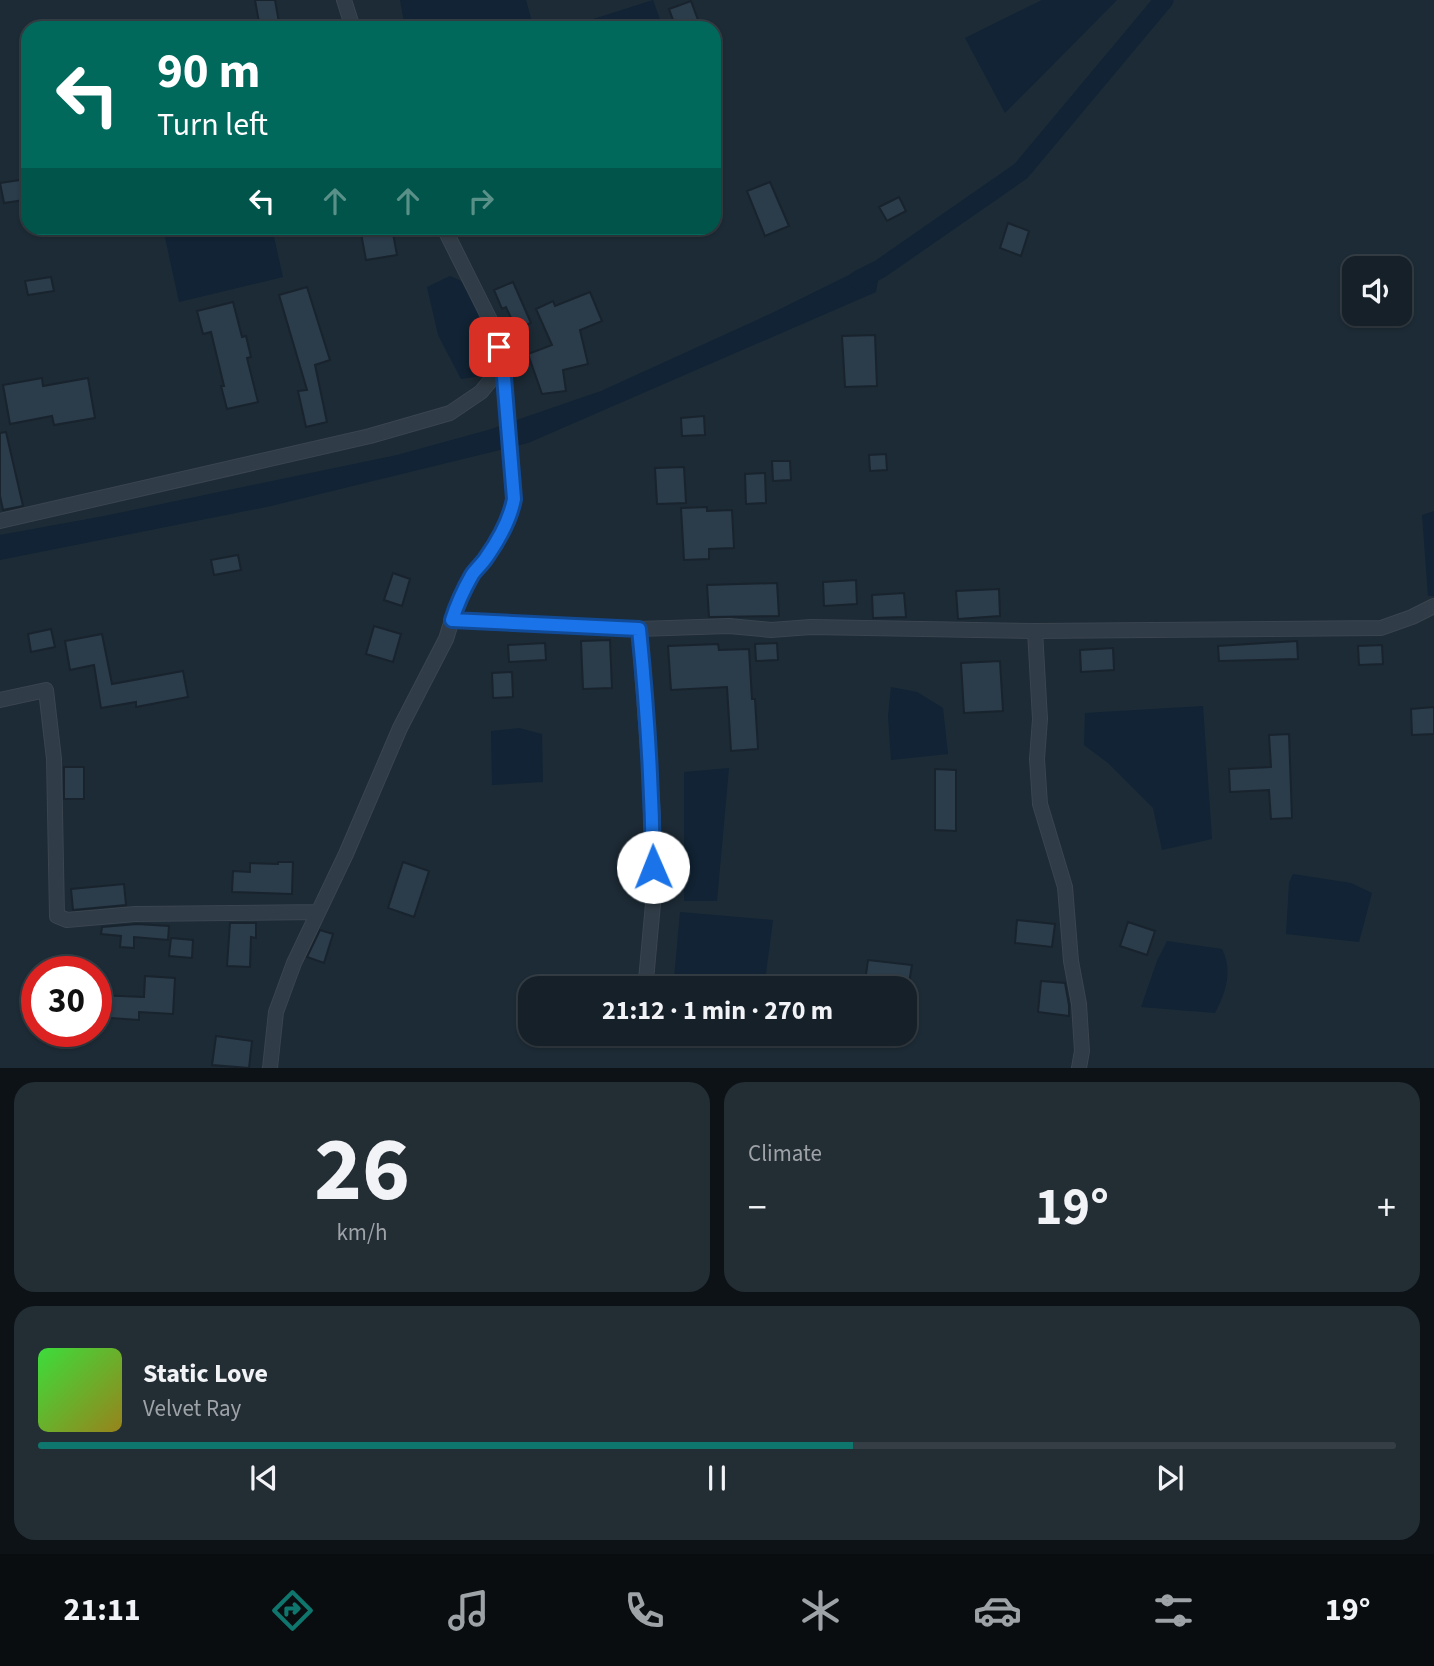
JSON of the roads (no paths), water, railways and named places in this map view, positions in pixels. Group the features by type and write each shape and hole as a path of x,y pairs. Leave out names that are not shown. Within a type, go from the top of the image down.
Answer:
{"street":[{"path":"344,0 351,21"},
{"path":"270,1068 276,1012 294,962 346,854 400,728 446,639 457,605 511,513 514,499 503,365 494,328 448,235"},
{"path":"0,521 370,436 450,413 481,392 503,365"},
{"path":"452,620 639,629 729,626 771,629 811,627 1035,631 1381,628 1434,606"},
{"path":"639,629 653,815 654,893 646,976"},
{"path":"1035,631 1040,719 1037,759 1040,804 1065,887 1070,961 1079,1004 1082,1051 1079,1068"},
{"path":"0,700 46,690 54,759 57,916 67,920 135,914 318,912"}],"water":[{"path":"400,0 526,0 532,21 404,21"},
{"path":"653,0 660,21 587,21"},
{"path":"1042,0 1117,0 1005,113 965,38"},
{"path":"165,235 274,235 283,277 179,302"},
{"path":"880,269 876,292 528,443 271,506 0,560 0,535 397,455 488,430 601,391 859,270"},
{"path":"450,276 461,281 497,342 491,375 461,379 438,335 427,287"},
{"path":"1434,511 1434,596 1428,596 1422,515"},
{"path":"891,687 917,692 943,708 948,754 891,760 888,716"},
{"path":"1203,706 1212,839 1162,850 1153,808 1108,763 1084,745 1085,713"},
{"path":"519,728 542,734 543,782 492,785 491,731"},
{"path":"729,768 717,901 684,901 684,772"},
{"path":"1293,874 1351,883 1372,893 1359,942 1286,934 1289,883"},
{"path":"680,912 773,920 766,976 674,976"},
{"path":"1167,941 1222,949 1228,973 1215,1013 1141,1007"}],"waterway":[{"path":"858,280 880,269 1021,171 1164,0"}]}
